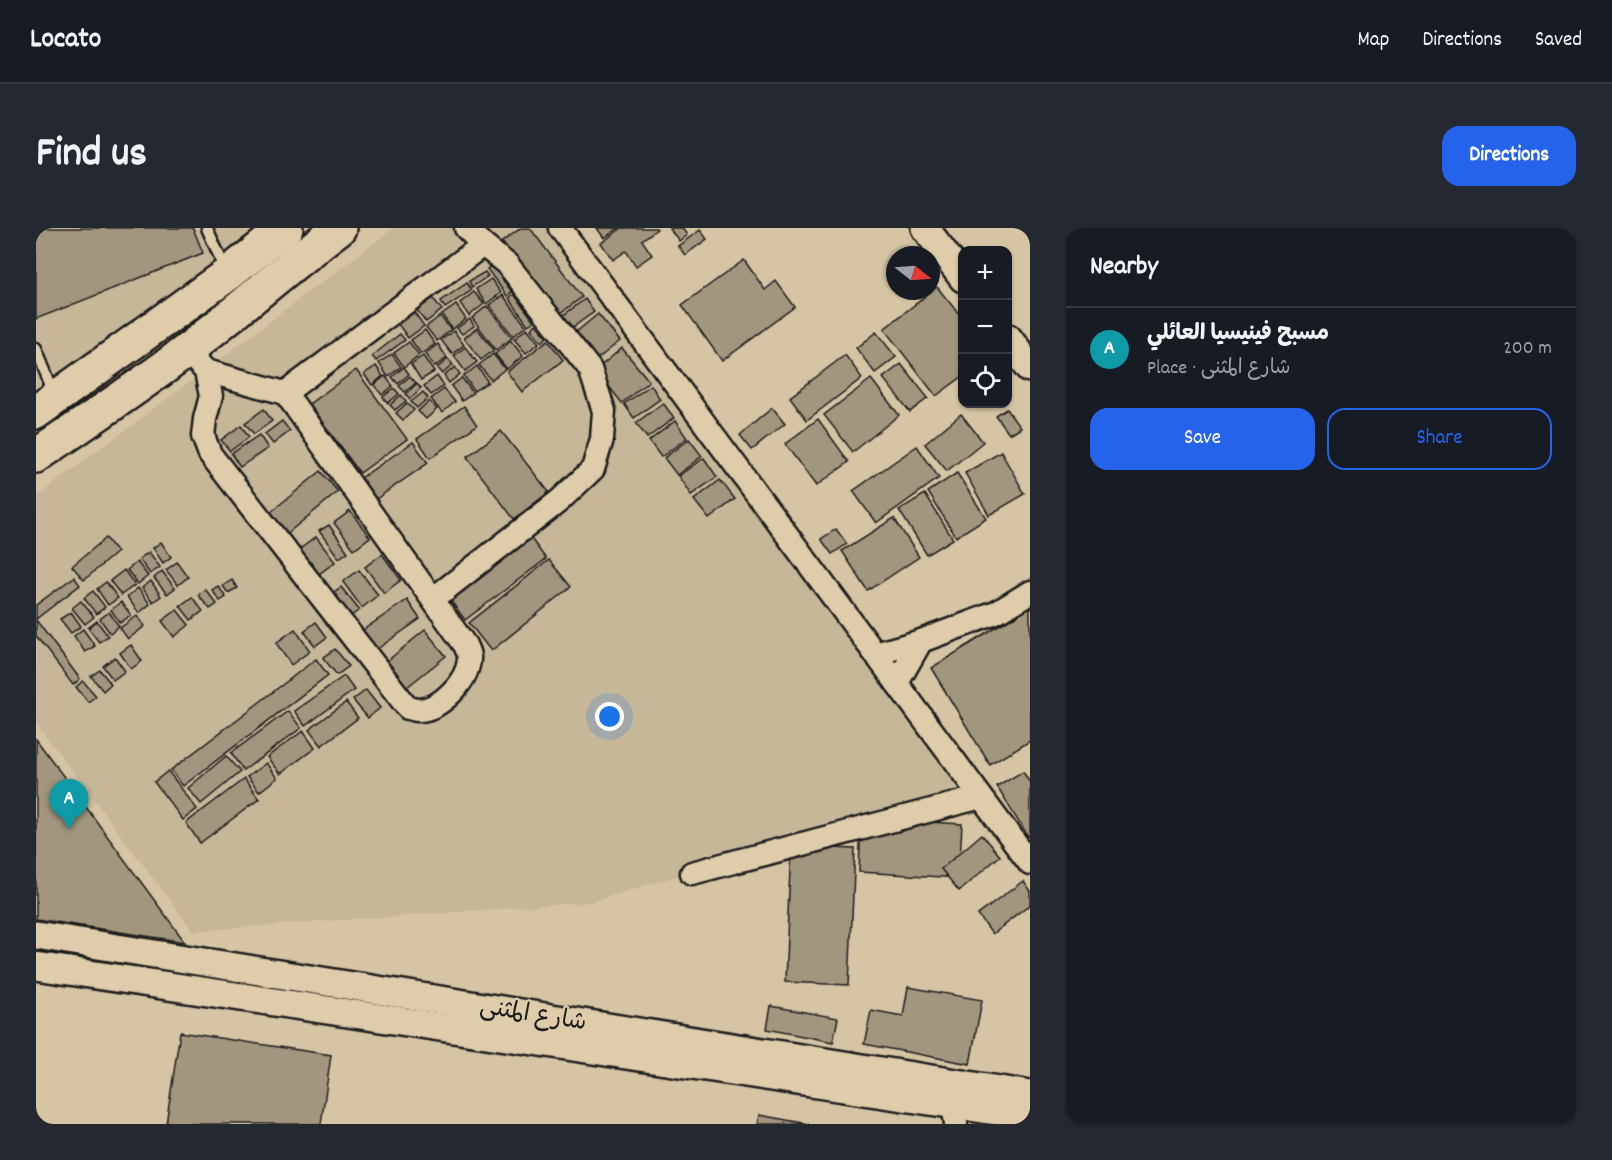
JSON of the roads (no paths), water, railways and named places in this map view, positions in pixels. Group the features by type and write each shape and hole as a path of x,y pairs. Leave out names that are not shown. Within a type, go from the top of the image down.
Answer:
{"main road":[{"path":"46,405 228,274 286,228"},
{"path":"36,456 131,391 196,361 299,258 339,228"}],"street":[{"path":"433,599 559,501 593,469 602,439 604,411 590,369 508,265 466,228"},
{"path":"560,228 1030,863"},
{"path":"925,228 958,271"},
{"path":"285,393 483,245"},
{"path":"1012,343 1030,368"},
{"path":"196,361 285,393 433,599 465,645 470,658 465,675 454,690 440,701 428,708 417,710 408,708 210,454 203,436 211,396 196,361"},
{"path":"875,654 921,641 996,613 1030,592"},
{"path":"897,684 921,641"},
{"path":"692,873 981,797"},
{"name":"شارع المثنى","path":"36,935 1030,1095"},
{"name":"شارع المثنى","path":"36,966 955,1114 1030,1116"}],"lane":[{"path":"207,228 228,274"},
{"path":"36,349 46,405"}],"place":[{"name":"مسبح فينيسيا العائلي","path":"69,829"}]}
